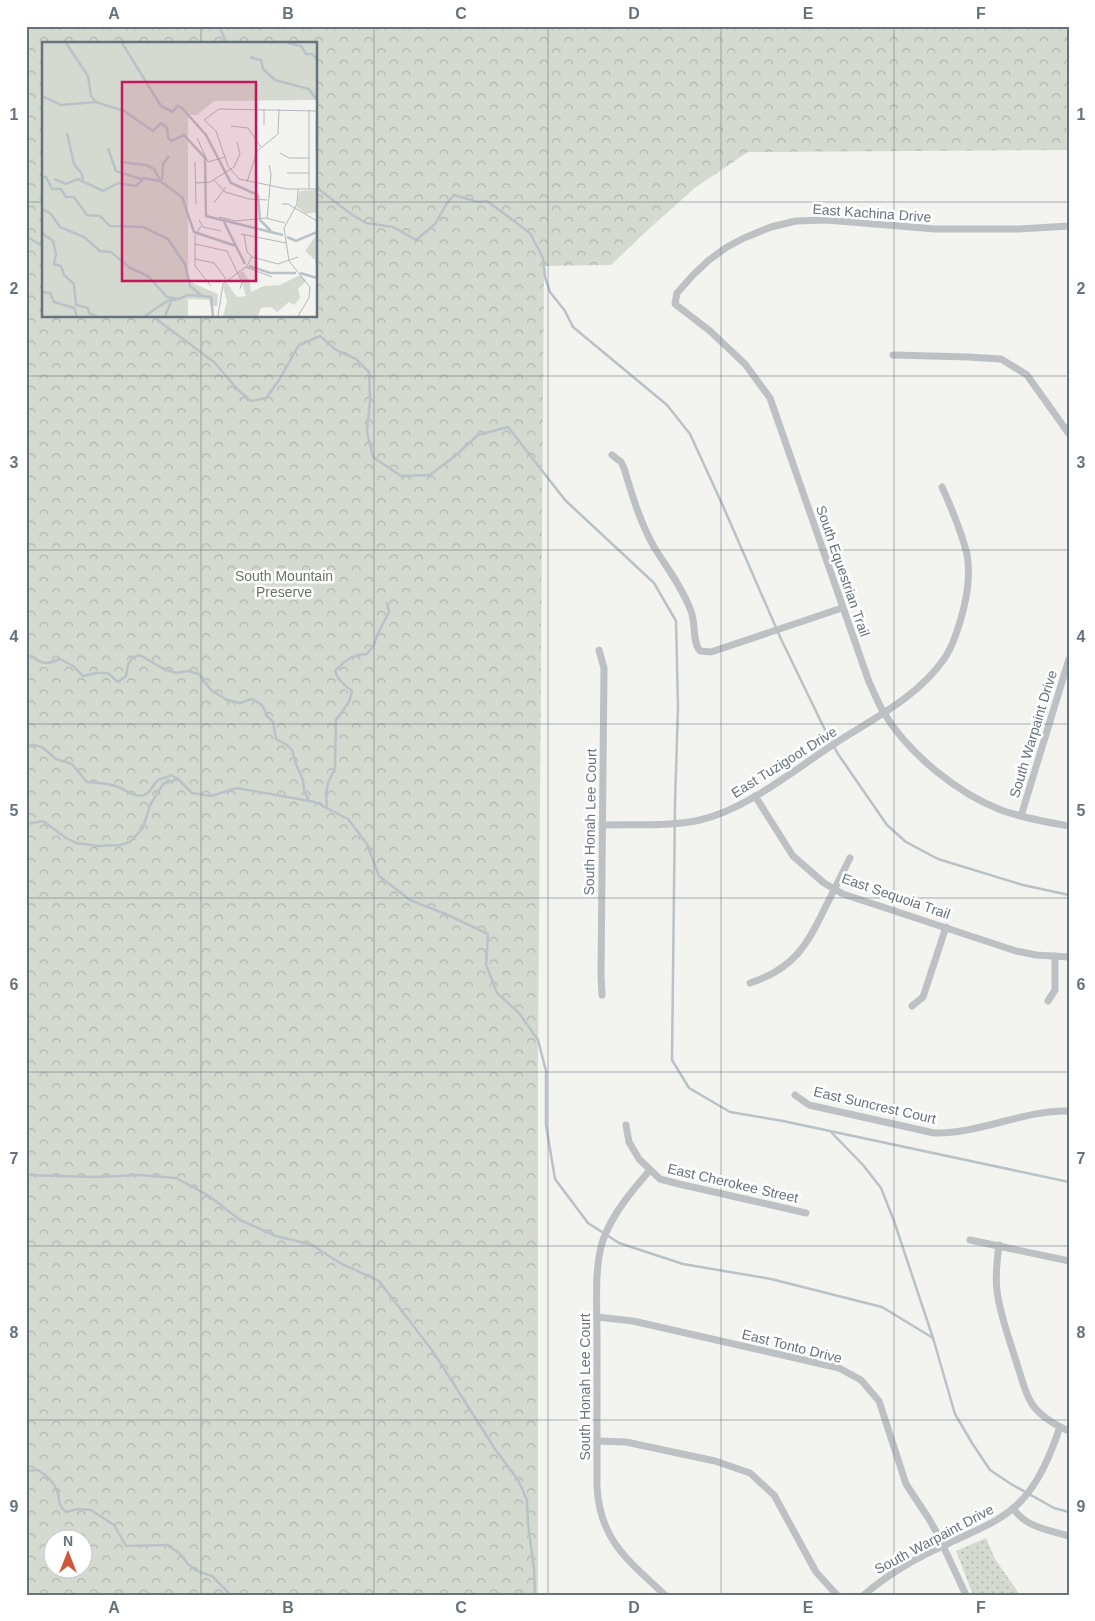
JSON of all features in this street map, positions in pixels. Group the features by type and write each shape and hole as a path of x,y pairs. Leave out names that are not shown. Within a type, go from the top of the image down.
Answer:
{"street":[{"name":"East Kachina Drive","path":"675,304 677,293 694,274 709,260 728,247 771,227 796,222 827,220 935,229 1027,229 1069,226"},
{"name":"South Equestrian Trail","path":"675,304 710,331 744,364 770,398 869,682 884,713 908,745 958,788 1000,809 1039,821 1069,826"},
{"path":"893,355 1001,359 1027,375 1069,434"},
{"path":"612,455 621,462 624,468 639,517 646,532 686,597 692,614 698,650 704,653 711,652 842,608"},
{"name":"East Tuzigoot Drive","path":"602,824 682,823 722,814 755,796 884,713 919,687 945,659 960,625 968,589 967,556 958,525 942,487"},
{"name":"South Honah Lee Court","path":"599,650 604,668 602,995"},
{"name":"South Warpaint Drive","path":"1021,816 1069,660"},
{"name":"East Sequoia Trail","path":"755,796 794,856 824,883 843,894 1016,951 1036,956 1069,957"},
{"path":"750,983 778,972 794,959 811,937 850,858"},
{"path":"912,1006 923,997 946,927"},
{"path":"1048,1001 1055,990 1056,956"},
{"name":"East Suncrest Court","path":"795,1095 809,1105 934,1132 948,1133 975,1129 1048,1112 1069,1111"},
{"name":"East Cherokee Street","path":"626,1125 629,1142 639,1159 660,1179 806,1213"},
{"name":"South Honah Lee Court","path":"650,1170 613,1217 603,1242 598,1268 598,1501 600,1515 607,1532 626,1558 665,1595"},
{"path":"970,1240 1069,1261"},
{"path":"999,1245 997,1291 1002,1317 1024,1385 1032,1404 1044,1417 1069,1431"},
{"name":"East Tonto Drive","path":"597,1318 633,1321 830,1366 861,1380 879,1401 906,1484 929,1519 966,1595"},
{"name":"South Warpaint Drive","path":"864,1595 888,1576 943,1546 1001,1518 1013,1508 1034,1484 1045,1466 1060,1427"},
{"path":"597,1442 626,1442 715,1461 750,1473 774,1495 816,1572 837,1595"},
{"path":"1013,1508 1019,1517 1031,1525 1069,1536"}],"green space":[{"name":"South Mountain Preserve","path":"26,26 1069,26 1069,150 748,152 696,187 611,265 544,266 538,1055 538,1595 26,1595"},
{"path":"986,1538 995,1559 1020,1595 973,1595 956,1551"}],"waterway":[{"path":"219,26 226,42"},
{"path":"318,187 351,214 366,223 393,227 416,240 435,224 454,195 478,202 487,201 530,233 543,258 545,277 550,292 565,311 573,327 667,405 690,434 781,639 827,734 838,754 887,825 906,842 938,859 1023,885 1069,895"},
{"path":"26,236 42,246"},
{"path":"155,318 214,362 238,390 251,401 266,398 279,380 299,345 320,336 336,350 356,359 369,372 370,400 367,432 373,457 401,476 430,475 478,435 508,427 565,500 654,583 676,621 678,706 672,1060 689,1088 730,1112 783,1121 1069,1182"},
{"path":"327,808 326,795 328,783 335,768 336,720 349,702 352,691 339,680 335,671 349,659 367,654 374,645 389,612 387,603"},
{"path":"26,657 33,657 46,663 60,659 73,666 83,676 108,673 118,682 126,676 128,665 132,658 140,655 162,668 176,673 188,671 199,674 211,690 227,700 240,703 252,699 262,705 273,722 276,739 292,750 309,801"},
{"path":"26,746 42,747 56,759 72,764 87,782 103,783 140,796 150,791 160,779 171,775 178,779"},
{"path":"26,824 43,821 76,843 98,846 120,845 130,842 143,828 150,805 163,784 178,779 192,793 211,796 237,788 315,802 348,819 367,844 379,876 410,900 488,934 486,965 497,993 519,1013 538,1040 546,1071 546,1125 555,1179 588,1223 619,1243 683,1264 771,1279 882,1307 933,1338"},
{"path":"832,1133 863,1165 881,1188 933,1338 955,1414 972,1443 990,1470 1054,1508 1069,1512"},
{"path":"26,1175 94,1177 139,1175 176,1178 209,1196 240,1220 276,1236 312,1245 340,1263 379,1281 434,1353 495,1449 518,1480 527,1500 535,1595"},
{"path":"26,1471 38,1470 54,1484 59,1502 66,1512 78,1509 91,1510 114,1525 126,1546 167,1545 179,1553 197,1571 212,1576 231,1595"}]}
